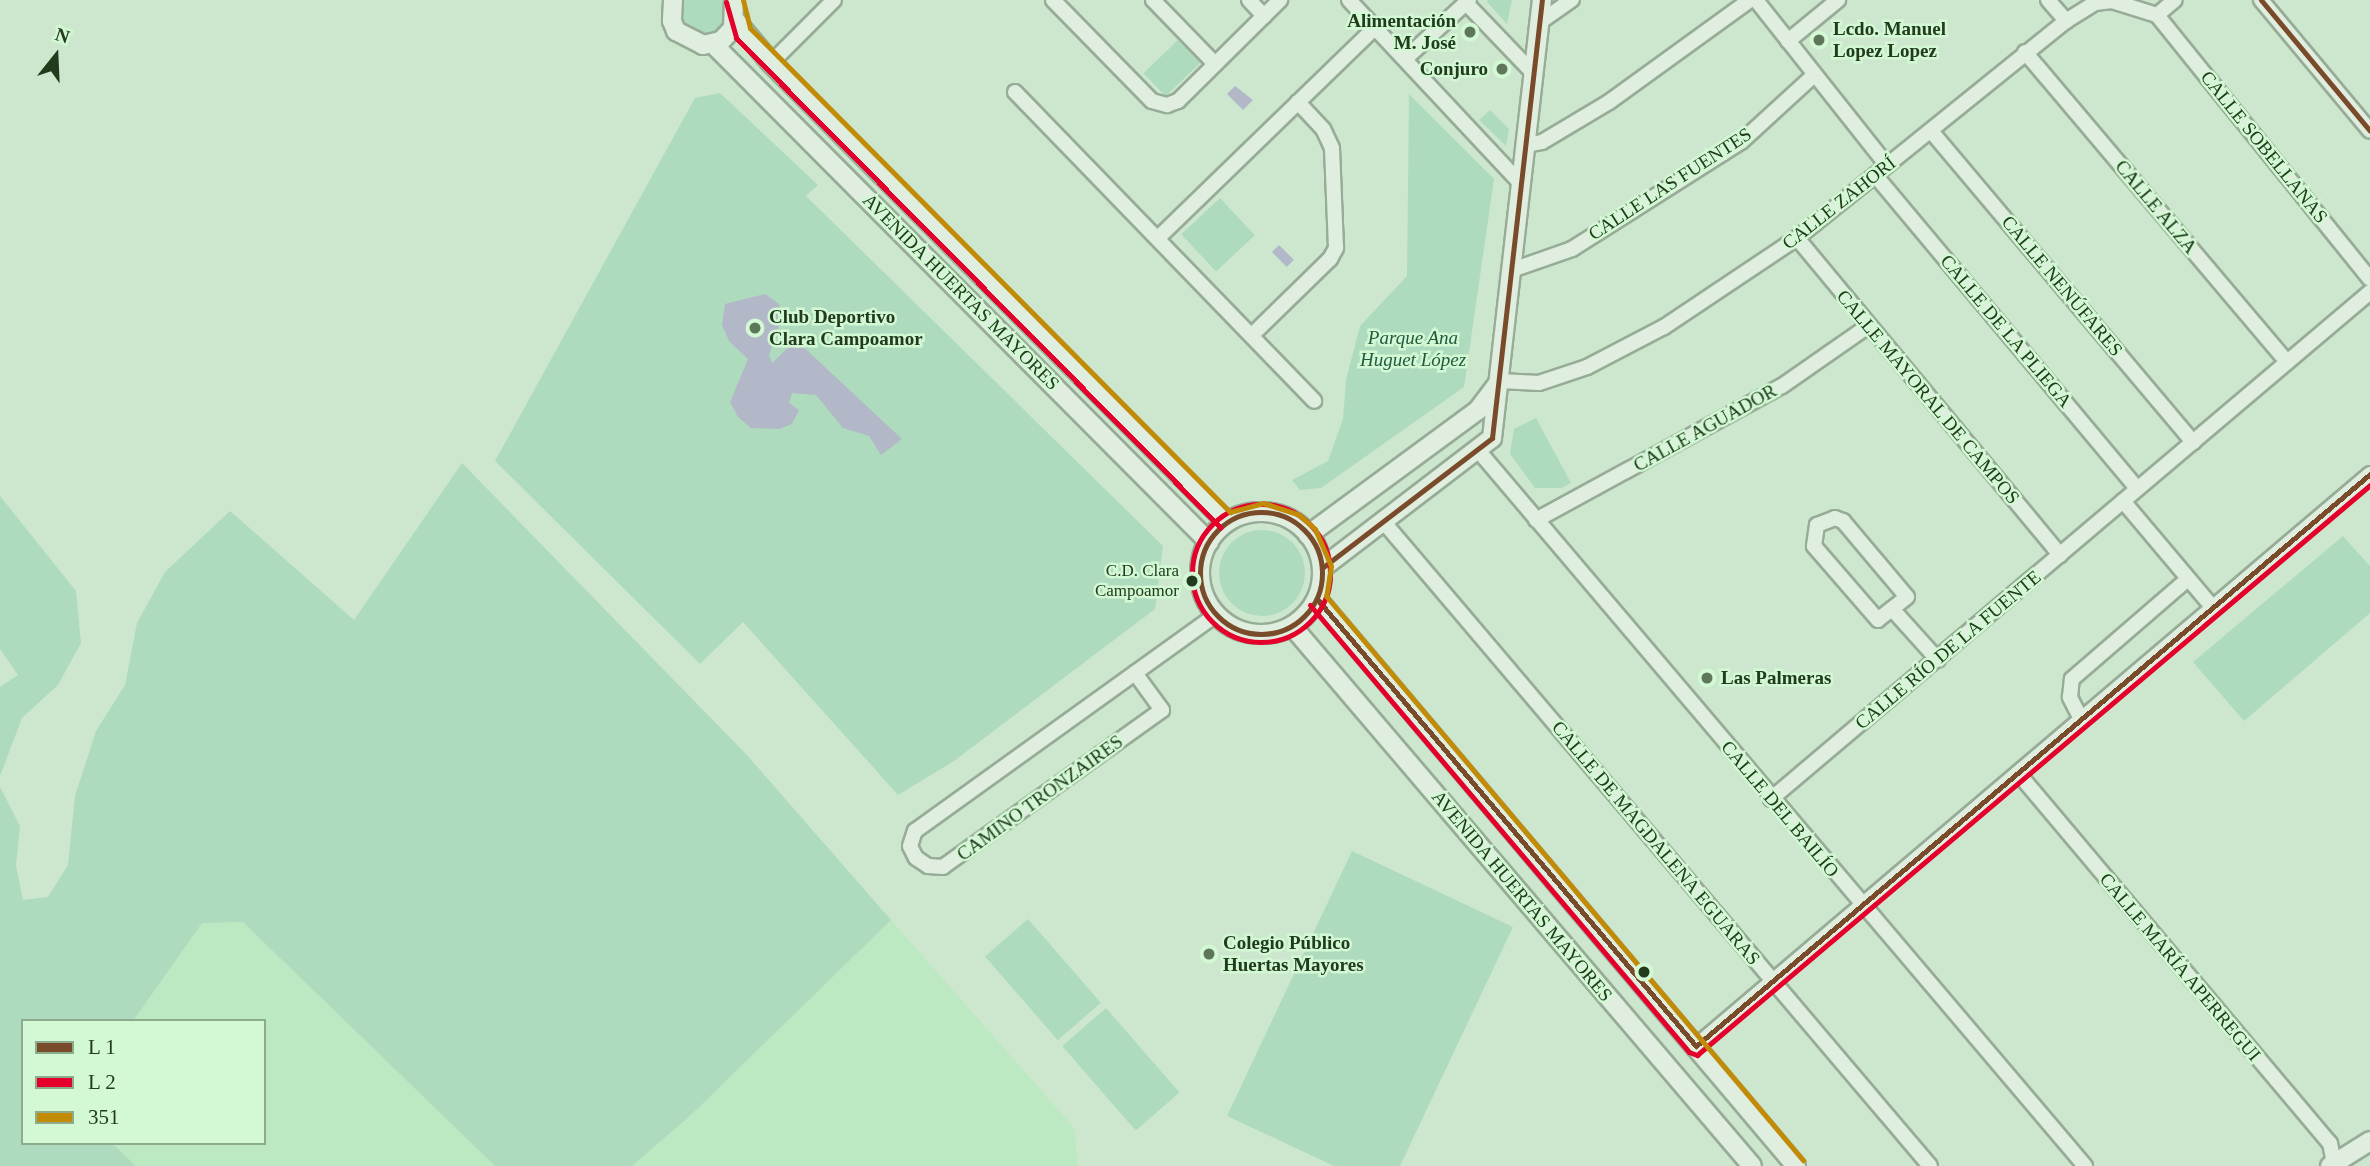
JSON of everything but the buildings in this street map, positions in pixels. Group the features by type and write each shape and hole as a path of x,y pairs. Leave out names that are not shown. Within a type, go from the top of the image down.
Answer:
{"street":[{"name":"AVENIDA HUERTAS MAYORES","path":"673,0 672,21 676,31 693,43 713,44 1209,542"},
{"path":"713,44 727,35 736,20 734,0"},
{"path":"771,63 834,0"},
{"path":"1053,0 1152,101 1167,106 1215,64 1280,0"},
{"path":"1153,0 1215,64"},
{"path":"1249,0 1264,16"},
{"path":"1349,0 1522,185"},
{"path":"1322,568 1492,438 1542,0"},
{"path":"1540,22 1572,0"},
{"path":"1525,145 1542,142 1609,102 1750,0"},
{"path":"1756,0 1887,165"},
{"path":"1788,41 1838,0"},
{"path":"2048,0 2066,21"},
{"path":"2157,15 2175,0"},
{"path":"2261,0 2370,131"},
{"path":"1405,59 1467,1 1534,74"},
{"name":"CALLE ZAHORÍ","path":"1500,381 1539,383 1587,367 1664,327 1797,238 2025,52 2095,3 2112,1 2157,15"},
{"name":"CALLE SOBELLANAS","path":"2157,15 2370,279"},
{"name":"AVENIDA HUERTAS MAYORES","path":"736,20 771,63 1227,522"},
{"path":"1158,238 1375,28"},
{"name":"CALLE ALZA","path":"2025,52 2287,362"},
{"name":"CALLE LAS FUENTES","path":"1512,270 1572,249 1742,141 1814,75"},
{"path":"1015,92 1314,401"},
{"path":"1252,335 1330,259 1336,248 1332,148 1323,129 1298,102"},
{"name":"CALLE NENÚFARES","path":"1931,131 2193,442"},
{"name":"CALLE DE LA PLIEGA","path":"1875,175 2137,488"},
{"name":"CALLE MAYORAL DE CAMPOS","path":"1797,238 2060,555"},
{"name":"CALLE RÍO DE LA FUENTE","path":"1772,799 2370,292"},
{"name":"CALLE AGUADOR","path":"1536,520 1782,386 1868,326"},
{"path":"1308,535 1478,410 1500,381"},
{"name":"CALLE DEL BAILÍO","path":"1477,449 2085,1166"},
{"path":"1696,1045 2370,474"},
{"path":"2123,500 2213,608"},
{"path":"1261,512 1287,519 1308,535 1322,568 1317,599 1292,626 1252,634 1233,628 1216,615 1200,580 1209,542 1227,522 1261,512"},
{"name":"CALLE DE MAGDALENA EGUARAS","path":"1382,520 1930,1166"},
{"path":"1821,521 1843,521 1907,597 1893,610 1878,620 1814,546 1812,532 1821,521"},
{"path":"2081,719 2070,696 2071,679 2188,579"},
{"name":"AVENIDA HUERTAS MAYORES","path":"1317,599 1796,1166"},
{"path":"1893,610 1938,660"},
{"name":"CAMINO TRONZAIRES","path":"1135,673 1162,710 943,867 928,866 916,858 910,846 915,831 1135,673 1216,615"},
{"name":"AVENIDA HUERTAS MAYORES","path":"1292,626 1752,1166"},
{"name":"CALLE MARÍA APERREGUI","path":"2018,773 2330,1143 2332,1165"},
{"path":"2332,1165 2370,1141"}],"green space":[{"path":"684,0 724,0 726,21 719,31 698,35 682,20"},
{"path":"1488,0 1512,0 1507,24 1487,2"},
{"path":"1178,40 1200,63 1166,96 1143,73"},
{"name":"Club Deportivo Clara Campoamor","path":"720,93 818,185 806,196 1163,546 1155,609 954,761 898,795 743,622 700,664 495,461 695,98"},
{"name":"Parque Ana Huguet López","path":"1409,94 1494,179 1464,387 1321,488 1300,490 1292,480 1328,461 1343,419 1346,380 1360,326 1407,276"},
{"path":"1490,110 1509,129 1506,146 1479,120"},
{"path":"1220,198 1255,235 1216,271 1181,234"},
{"path":"1536,418 1571,483 1562,488 1535,488 1510,454 1514,429"},
{"path":"462,463 746,754 891,920 691,1115 632,1166 495,1166 243,922 202,923 134,1019 21,1019 21,1145 114,1145 136,1166 0,1166 0,787 20,826 16,866 23,900 48,897 68,865 75,796 96,731 125,685 137,623 165,572 230,511 354,620"},
{"path":"0,496 76,591 81,643 58,685 22,718 0,776 0,687 18,675 0,649"},
{"path":"1262,530 1286,537 1298,549 1305,573 1298,597 1286,609 1262,616 1238,609 1226,597 1219,573 1226,549 1238,537"},
{"path":"2343,536 2370,566 2370,613 2244,721 2193,662"},
{"path":"1352,851 1513,927 1400,1166 1334,1166 1227,1116"},
{"path":"1028,919 1101,1003 1058,1040 985,956"},
{"path":"891,920 1075,1129 1077,1166 632,1166 691,1115"},
{"path":"243,922 461,1129 495,1166 136,1166 114,1145 266,1145 266,1019 134,1019 201,923"},
{"path":"1106,1008 1179,1093 1136,1131 1062,1046"}],"water":[{"path":"1235,86 1253,100 1243,110 1227,94"},
{"path":"1279,245 1294,260 1287,267 1272,252"},
{"path":"765,294 779,304 781,320 769,355 772,363 796,340 902,439 881,455 869,436 843,428 816,395 792,393 789,403 799,410 792,424 779,429 751,428 738,417 730,402 748,359 729,341 722,325 725,304"}],"transit line":[{"name":"351","path":"743,0 750,28 1230,512 1263,503 1299,515 1315,529 1331,566 1326,596 1803,1160"},
{"path":"1322,568 1492,438 1542,0"},
{"path":"2261,0 2370,131"},
{"path":"726,2 736,38 1221,528"},
{"path":"1317,599 1696,1046 2370,474"},
{"path":"1310,605 1689,1052 1697,1055 2370,485"},
{"path":"1261,504 1288,509 1310,524 1325,546 1330,573 1325,600 1310,622 1288,637 1261,642 1234,637 1212,622 1197,600 1192,573 1197,546 1212,524 1234,509 1261,504"},
{"path":"1261,512 1284,517 1304,530 1317,550 1322,573 1317,596 1304,616 1284,629 1261,634 1238,629 1218,616 1205,596 1200,573 1205,550 1218,530 1238,517 1261,512"}],"place":[{"name":"Alimentación M. José","path":"1470,32"},
{"name":"Lcdo. Manuel Lopez Lopez","path":"1819,40"},
{"name":"Conjuro","path":"1502,69"},
{"name":"Club Deportivo Clara Campoamor","path":"755,328"},
{"name":"C.D. Clara Campoamor","path":"1192,581"},
{"name":"Las Palmeras","path":"1707,678"},
{"name":"Colegio Público Huertas Mayores","path":"1209,954"}]}
